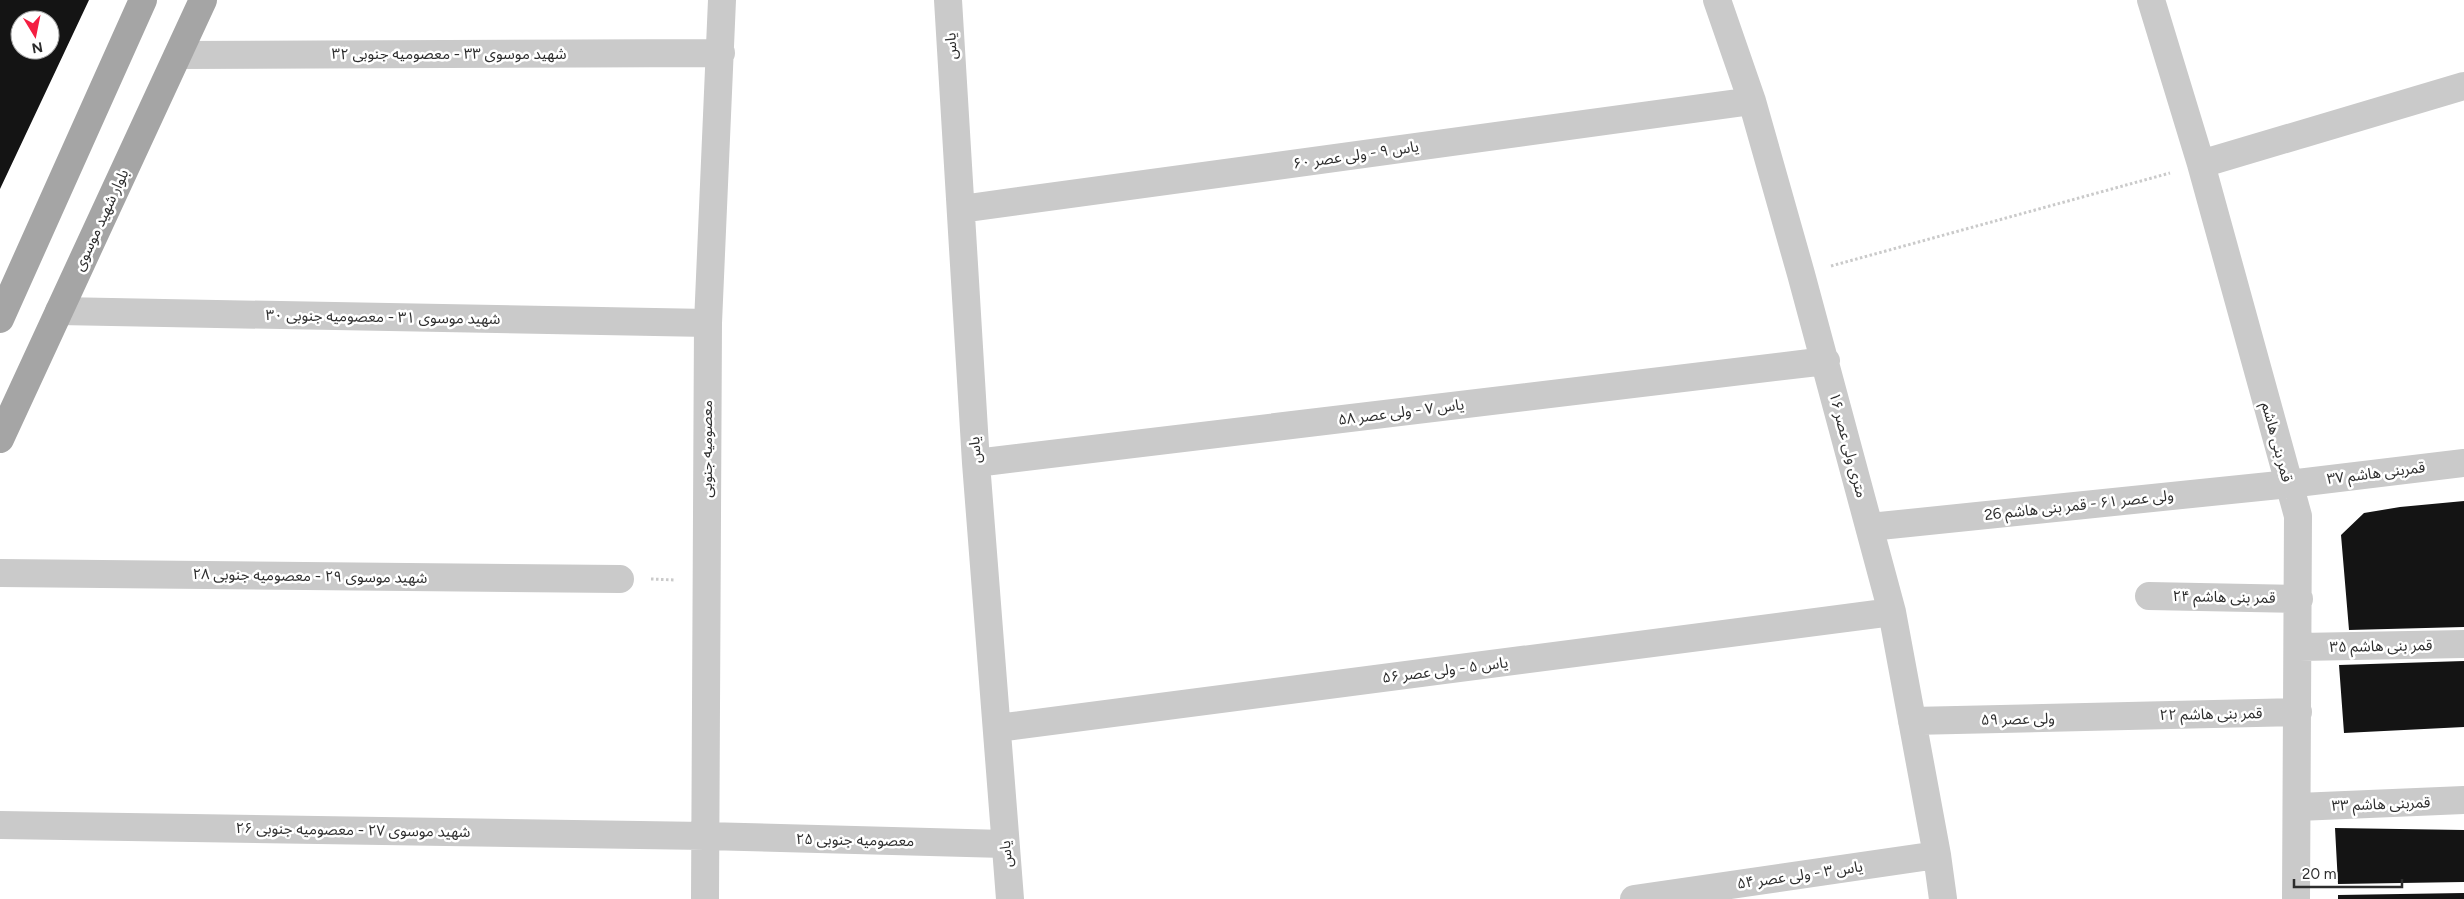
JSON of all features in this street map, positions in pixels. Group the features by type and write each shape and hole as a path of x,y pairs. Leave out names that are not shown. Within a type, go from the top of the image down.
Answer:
{"main road":[{"path":"0,319 143,0"},
{"name":"بلوار شهید موسوی","path":"0,439 203,0"}],"street":[{"name":"معصومیه جنوبی","path":"705,899 708,323 722,0"},
{"name":"یاس","path":"948,0 976,463 998,728 1004,844 1010,899"},
{"name":"۱۶ متری ولی عصر","path":"1717,0 1752,102 1802,274 1892,612 1937,855 1943,899"},
{"name":"قمر بنی هاشم","path":"2151,0 2201,164 2298,516 2299,647 2296,899"},
{"name":"شهید موسوی ۳۳ - معصومیه جنوبی ۳۲","path":"178,55 721,53"},
{"path":"2201,164 2464,86"},
{"name":"یاس ۹ - ولی عصر ۶۰","path":"961,209 1752,102"},
{"name":"شهید موسوی ۳۱ - معصومیه جنوبی ۳۰","path":"59,311 708,323"},
{"name":"یاس ۷ - ولی عصر ۵۸","path":"976,463 1826,362"},
{"name":"قمربنی هاشم ۳۷","path":"2288,484 2464,463"},
{"name":"ولی عصر ۶۱ - قمر بنی هاشم 26","path":"1870,527 2288,484"},
{"name":"شهید موسوی ۲۹ - معصومیه جنوبی ۲۸","path":"0,572 620,579"},
{"name":"قمر بنی هاشم ۲۴","path":"2149,596 2299,599"},
{"name":"یاس ۵ - ولی عصر ۵۶","path":"998,728 1892,612"},
{"name":"قمر بنی هاشم ۳۵","path":"2299,647 2464,644"},
{"name":"قمر بنی هاشم ۲۲","path":"2124,716 2298,712"},
{"name":"ولی عصر ۵۹","path":"1912,721 2124,716"},
{"name":"قمربنی هاشم ۳۳","path":"2298,807 2464,800"},
{"name":"شهید موسوی ۲۷ - معصومیه جنوبی ۲۶","path":"0,825 705,836"},
{"name":"معصومیه جنوبی ۲۵","path":"705,836 1004,844"},
{"name":"یاس ۳ - ولی عصر ۵۴","path":"1634,899 1937,855"}],"path":[{"path":"1802,274 2201,164"},
{"path":"620,579 707,580"}],"building":[{"path":"0,0 89,0 0,189"},
{"path":"2464,501 2464,627 2349,630 2341,535 2364,513 2400,507"},
{"path":"2464,661 2464,727 2344,733 2339,665"},
{"path":"2335,828 2464,830 2464,882 2338,884"},
{"path":"2464,893 2464,899 2338,899 2338,895"}]}
